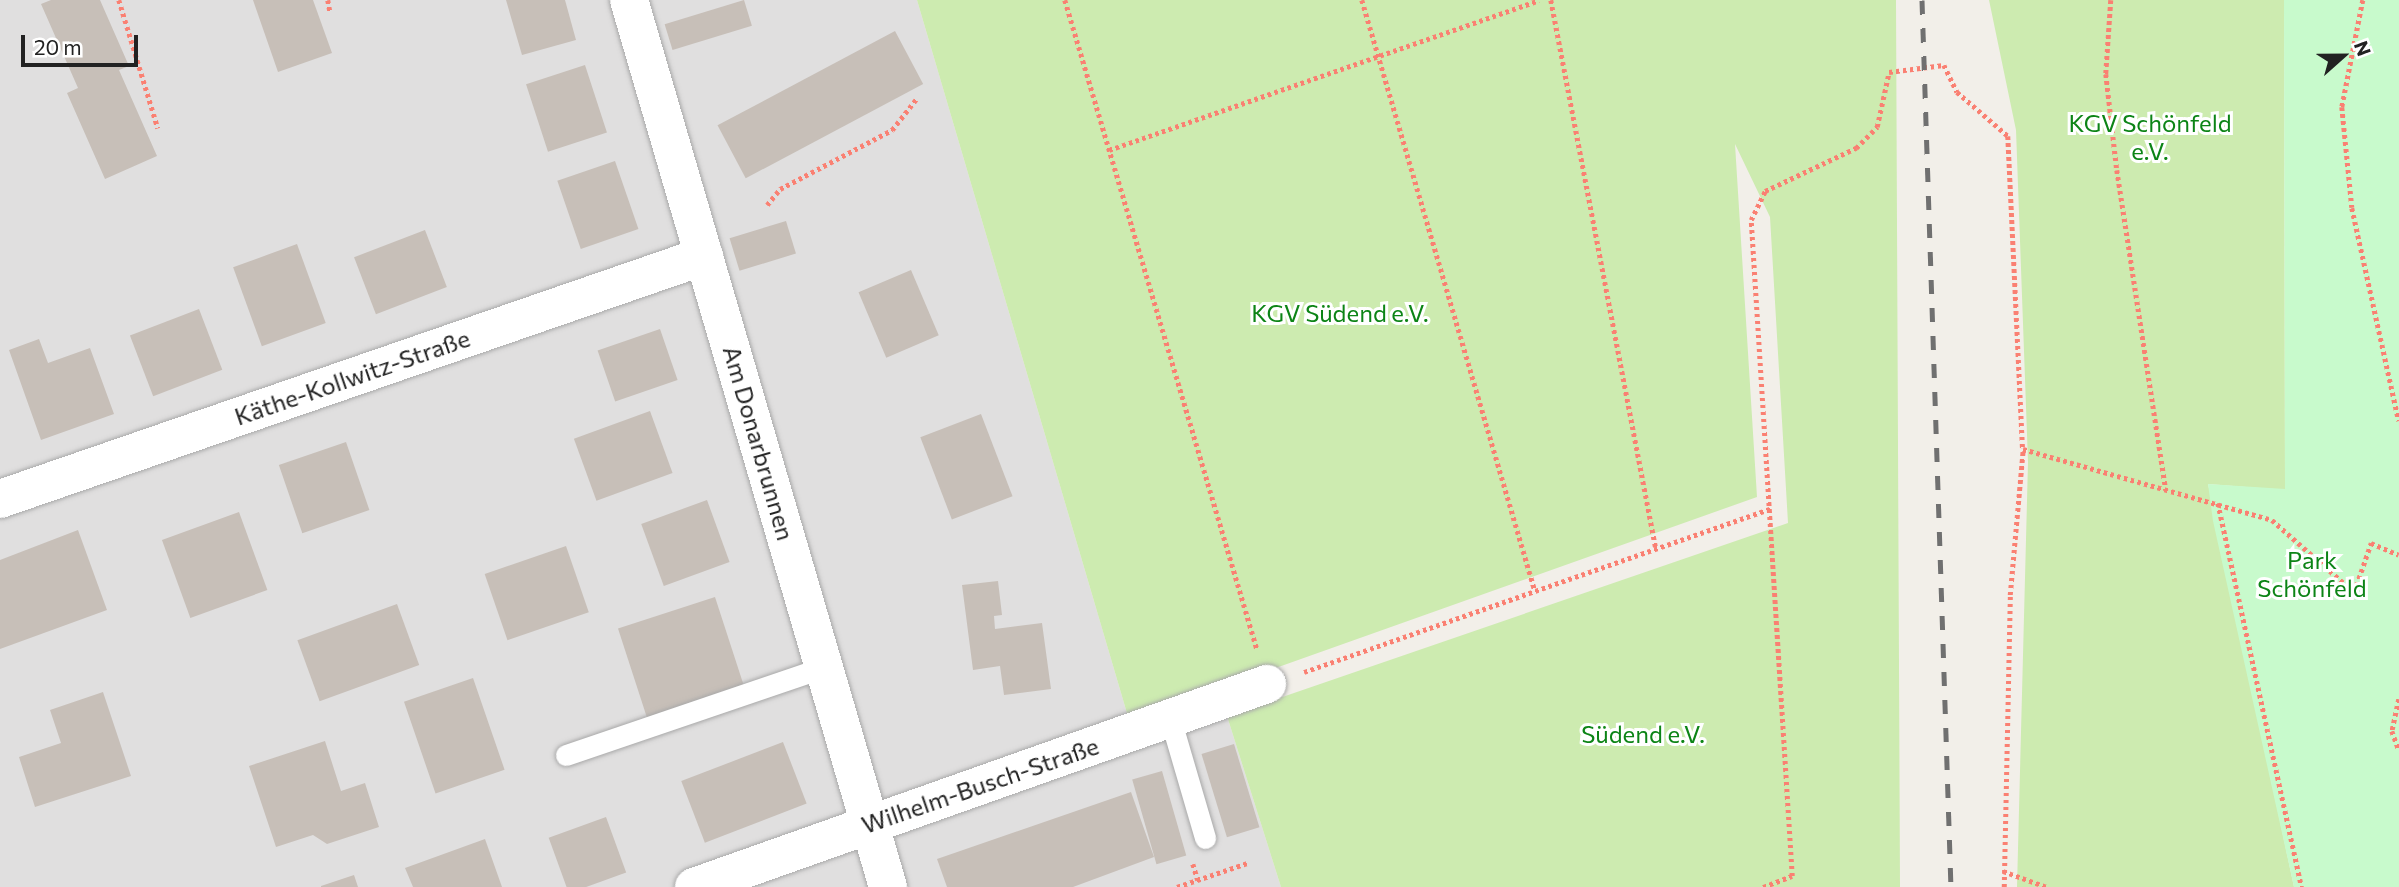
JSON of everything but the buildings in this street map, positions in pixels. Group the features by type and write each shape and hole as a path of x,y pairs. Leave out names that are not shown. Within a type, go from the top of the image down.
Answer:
{"street":[{"name":"Am Donarbrunnen","path":"629,0 888,887"},
{"name":"Käthe-Kollwitz-Straße","path":"0,499 704,256"},
{"name":"Wilhelm-Busch-Straße","path":"694,887 1170,718 1263,672"}],"lane":[{"path":"566,755 824,667"},
{"path":"1170,718 1205,838"}],"path":[{"path":"119,0 158,128"},
{"path":"328,0 330,11"},
{"path":"1066,0 1263,672 1535,591 1772,509"},
{"path":"1362,0 1535,591"},
{"path":"1109,149 1539,0"},
{"path":"1551,0 1656,549"},
{"path":"2111,0 2106,74 2116,170 2166,490"},
{"path":"2363,0 2342,107 2352,208 2399,421"},
{"path":"1763,887 1792,876 1772,509 1751,220 1765,191 1856,148 1877,127 1889,72 1944,65 1957,92 2008,136 2023,449 2010,595 2004,887"},
{"path":"767,205 780,189 892,130 916,99"},
{"path":"2023,449 2218,502 2272,520 2354,592 2371,543 2399,555"},
{"path":"2218,502 2302,887"},
{"path":"2399,699 2392,731 2399,750"},
{"path":"1177,887 1247,863"},
{"path":"2003,872 2046,887"}],"shaded area":[{"path":"0,0 917,0 1129,720 1227,716 1281,887 0,887"}],"green space":[{"name":"KGV Südend e.V.","path":"917,0 1896,0 1900,887 1281,887 1227,716 1788,523 1770,217 1735,144 1757,497 1129,720"},
{"name":"KGV Schönfeld e.V.","path":"1989,0 2284,0 2285,490 2208,484 2294,887 2017,887 2028,462 2016,130"},
{"name":"Park Schönfeld","path":"2284,0 2399,0 2399,887 2294,887 2213,521 2208,484 2285,489"}],"railway":[{"path":"1922,0 1951,887"}],"park label":[{"name":"Südend e.V.","path":"1643,734"}]}
